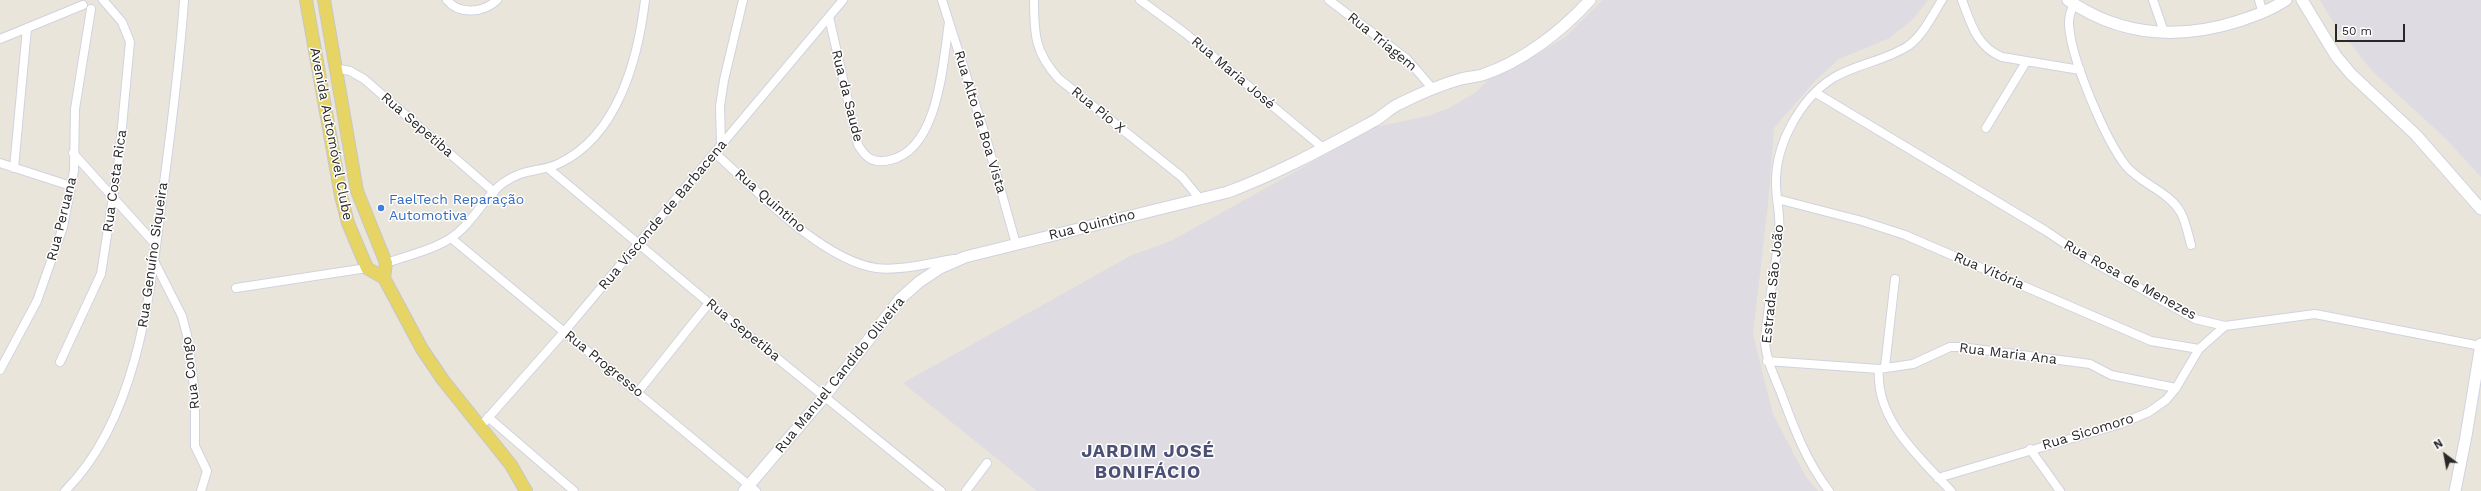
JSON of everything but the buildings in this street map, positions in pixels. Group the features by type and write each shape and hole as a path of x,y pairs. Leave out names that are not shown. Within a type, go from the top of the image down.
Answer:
{"main road":[{"name":"Avenida Automóvel Clube","path":"306,0 332,154 348,224 367,268"},
{"name":"Avenida Automóvel Clube","path":"324,0 348,151 357,191 386,263 384,278"},
{"name":"Rua Quintino","path":"965,257 1228,192 1260,180 1381,117 1397,105 1432,88 1482,75 1504,65 1551,36 1569,22 1590,0"},
{"path":"2071,2 2109,22 2143,30 2185,33 2218,28 2262,13 2286,0"},
{"path":"2302,0 2332,50 2351,74 2416,134 2481,209"},
{"path":"316,59 325,66 335,68"},
{"path":"332,154 348,151"},
{"name":"Rua Manuel Candido Oliveira","path":"750,489 824,398 901,298 919,282 940,268 965,257"},
{"path":"367,268 384,278 422,349 443,380 510,465 526,491"},
{"path":"2455,491 2481,345"}],"street":[{"path":"0,39 85,5 98,6 99,0"},
{"name":"Rua Costa Rica","path":"60,362 101,274 112,195 119,158 131,52 130,42 122,22 103,0"},
{"name":"Rua Genuíno Siqueira","path":"65,491 91,461 98,449 122,395 135,360 144,321 156,245 181,43 184,0"},
{"path":"447,0 460,10 471,11 483,9 497,0"},
{"path":"386,263 451,238 502,184 522,172 548,168 571,157 582,148 606,122 615,107 636,50 645,0"},
{"path":"721,145 720,106 724,80 743,0"},
{"name":"Rua Visconde de Barbacena","path":"480,427 564,332 843,0"},
{"name":"Rua Alto da Boa Vista","path":"942,0 1016,244"},
{"name":"Rua Pio X","path":"1034,0 1037,45 1050,69 1059,79 1182,177 1200,198"},
{"name":"Rua Maria José","path":"1140,0 1185,33 1323,148"},
{"name":"Rua Triagem","path":"1329,0 1407,59 1432,88"},
{"name":"Estrada São João","path":"1830,491 1812,468 1798,440 1767,361 1765,344 1779,229 1777,167 1784,138 1791,124 1816,93 1834,77 1891,55 1908,45 1921,33 1942,0"},
{"path":"1962,0 1976,36 1983,46 1991,53 2026,62 2080,70"},
{"path":"2153,0 2164,32"},
{"path":"2259,0 2262,13"},
{"path":"2071,2 2070,31 2080,70 2116,151 2135,176 2174,204 2187,227 2191,245"},
{"name":"Rua Peruana","path":"0,370 37,301 50,269 63,227 72,186 75,109 85,5"},
{"name":"Rua da Saude","path":"829,17 858,145 864,156 873,161 883,162 906,154 918,141 928,124 940,80 949,22"},
{"path":"14,168 27,28"},
{"path":"1986,128 2026,62"},
{"name":"Rua Sepetiba","path":"335,68 350,71 364,80 494,192"},
{"name":"Rua Rosa de Menezes","path":"1816,93 2046,231 2086,258 2195,319 2225,326 2314,314 2481,345"},
{"path":"74,153 156,245"},
{"name":"Rua Quintino","path":"714,153 807,234 856,264 877,268 903,268 965,257"},
{"path":"0,163 72,186"},
{"name":"Rua Sepetiba","path":"548,168 709,303 774,354 824,398 941,491"},
{"name":"Rua Vitória","path":"1777,199 1862,221 1905,235 2151,341 2199,349"},
{"name":"Rua Progresso","path":"451,238 638,392 750,489"},
{"name":"Rua Congo","path":"153,259 182,316 187,335 195,394 195,446 207,471 200,491"},
{"path":"236,288 367,268"},
{"path":"1895,279 1882,368 1878,384 1887,413 1916,454 1951,491"},
{"path":"638,392 709,303"},
{"name":"Rua Sicomoro","path":"1938,478 2030,449 2127,421 2149,412 2166,400 2176,388 2199,349 2225,326"},
{"name":"Rua Maria Ana","path":"1767,361 1882,368 1913,364 1950,347 1961,347 2090,364 2111,375 2176,388"},
{"path":"488,417 574,491"},
{"path":"2030,449 2060,491"},
{"path":"966,491 987,463"}],"shaded area":[{"path":"1603,0 1928,0 1913,19 1890,38 1839,59 1815,81 1774,128 1768,204 1753,334 1773,414 1806,477 1818,491 1037,491 903,383 1132,255 1171,241 1375,127 1428,116 1449,108 1475,93 1491,77 1540,53 1565,37"},
{"path":"2320,0 2481,0 2481,177 2445,138 2372,71 2333,22"}],"place":[{"name":"FaelTech Reparação Automotiva","path":"381,208"}],"district":[{"name":"JARDIM JOSÉ BONIFÁCIO","path":"1148,462"}]}
